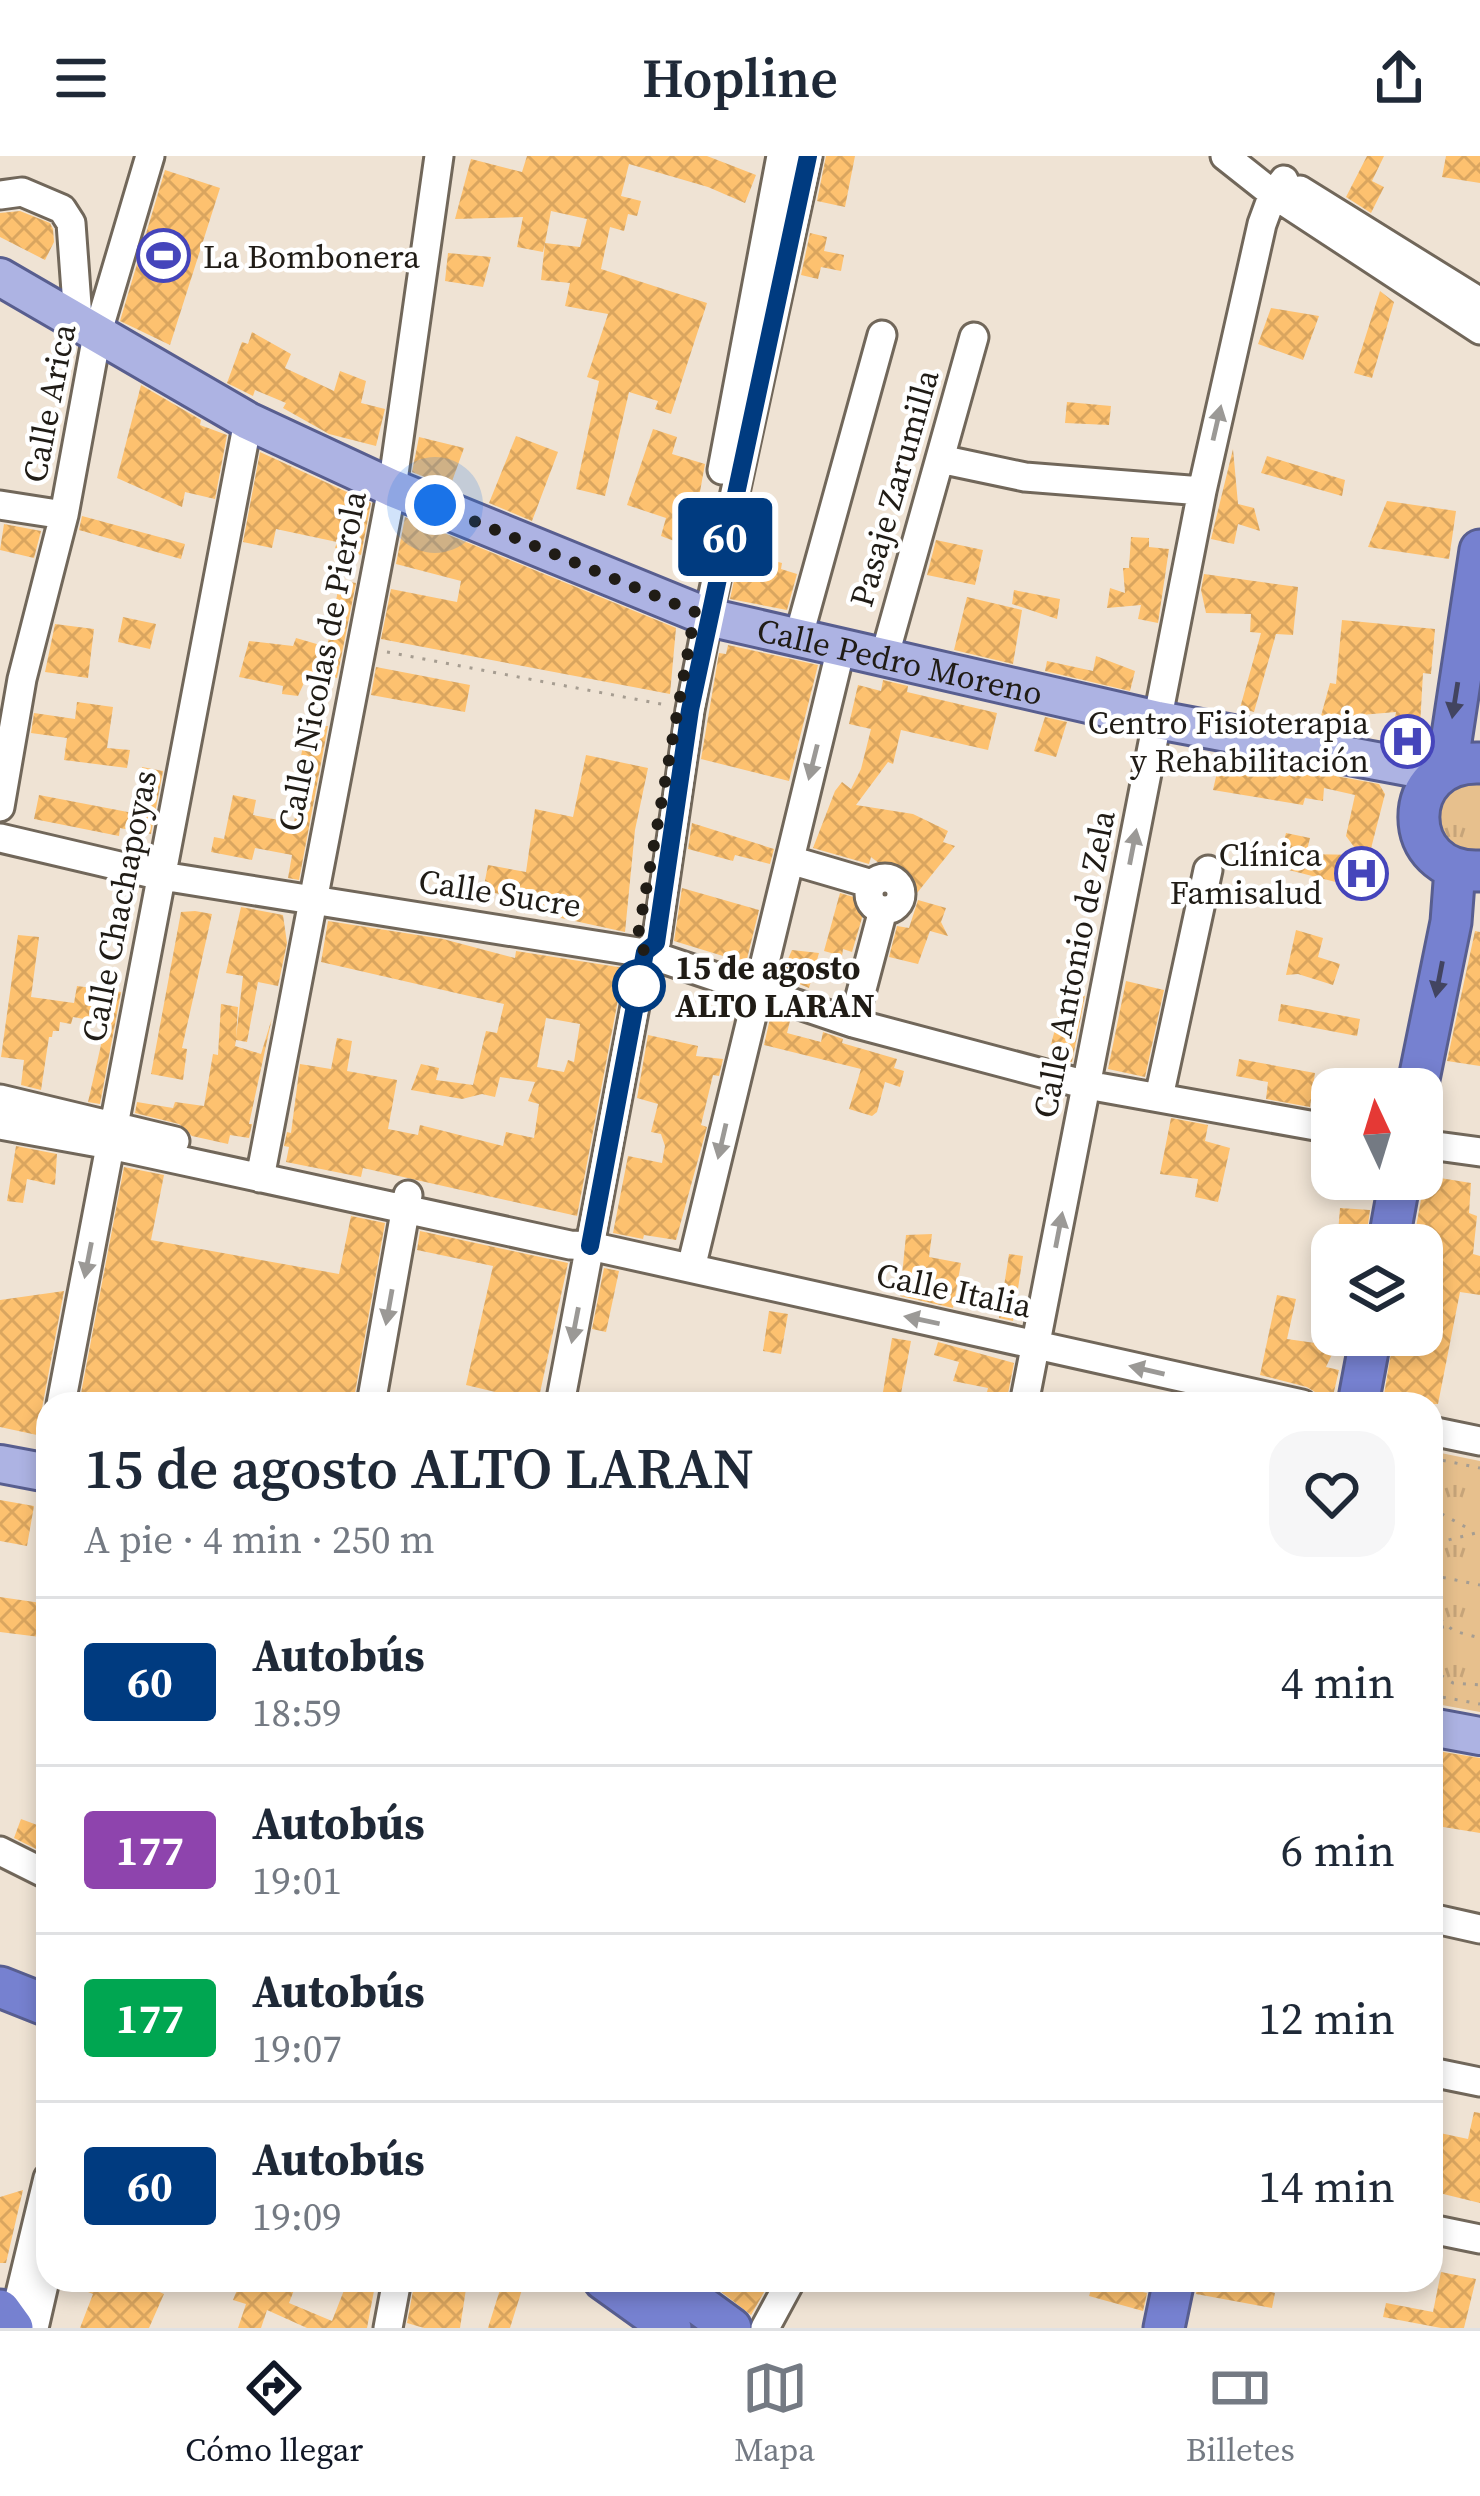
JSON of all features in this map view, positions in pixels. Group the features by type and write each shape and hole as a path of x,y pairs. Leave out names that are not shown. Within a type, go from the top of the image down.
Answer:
{"highway":[{"path":"1422,1068 1451,922 1468,870 1428,849 1418,817 1428,785 1456,768 1480,550"},
{"path":"1360,1392 1367,1356"},
{"path":"0,1962 36,1975"},
{"path":"0,1988 36,2002"},
{"path":"621,2292 671,2328"},
{"path":"680,2292 721,2325"},
{"path":"1164,2328 1172,2292"},
{"path":"0,2310 12,2327"}],"main road":[{"name":"Calle Pedro Moreno","path":"0,277 248,421 392,488 701,615 1158,720 1456,768"},
{"path":"0,1464 36,1470"},
{"path":"1443,1729 1480,1736"}],"street":[{"name":"Calle Arica","path":"0,807 11,677 64,515 88,327 150,156"},
{"name":"Calle Nicolas de Pierola","path":"261,1170 392,488 440,156"},
{"path":"562,1392 645,952 656,943 701,615 781,156"},
{"path":"645,952 637,941 679,707 808,156"},
{"path":"1225,156 1480,302"},
{"path":"1255,156 1279,187 1480,330"},
{"name":"Calle Antonio de Zela","path":"1026,1392 1202,491 1262,224 1279,187"},
{"path":"0,195 22,192 62,209 71,223 88,327"},
{"path":"798,639 882,335"},
{"name":"Pasaje Zarumilla","path":"884,658 974,337"},
{"name":"Calle Chachapoyas","path":"63,1392 248,421"},
{"path":"940,459 1025,477 1202,491"},
{"path":"0,505 64,515"},
{"path":"691,1268 841,648"},
{"name":"Calle Sucre","path":"0,838 162,876 645,952 853,1023 1087,1085 1311,1125"},
{"path":"790,860 877,897 853,1023"},
{"path":"1159,1096 1208,870"},
{"path":"0,1099 112,1136"},
{"path":"0,1126 112,1136"},
{"name":"Calle Italia","path":"112,1136 407,1202 570,1245 1248,1392"},
{"path":"1443,1147 1480,1152"},
{"path":"373,1392 407,1202"},
{"path":"1443,1433 1480,1441"},
{"path":"0,1851 36,1869"},
{"path":"1443,1921 1480,1929"},
{"path":"1443,2074 1480,2082"},
{"path":"12,2327 36,2228"},
{"path":"1443,2231 1480,2239"},
{"path":"34,2328 42,2292"},
{"path":"388,2328 395,2292"},
{"path":"766,2328 785,2292"}],"path":[{"path":"362,647 679,707"},
{"path":"1443,1460 1480,1468"},
{"path":"1443,1514 1479,1532"},
{"path":"1443,1545 1479,1532"},
{"path":"1443,1577 1480,1585"},
{"path":"1443,1624 1446,1627"},
{"path":"1443,1627 1480,1638"},
{"path":"1443,1677 1453,1683 1480,1685"},
{"path":"1443,1697 1480,1704"}],"green space":[{"path":"1480,775 1480,860 1455,857 1430,809 1435,795"},
{"path":"1443,1453 1480,1461 1480,1712 1443,1705"}],"building":[{"path":"527,156 707,156 756,175 745,203 629,164 621,196 641,201 637,216 628,214 624,231 610,227 601,269 707,303 671,414 655,409 658,401 629,392 605,496 576,489 599,381 587,377 608,314 565,306 570,283 541,280 545,243 543,252 517,247 523,217 455,219 471,159 522,172","holes":["551,211 587,219 580,247 545,243"]},
{"path":"826,156 855,156 845,207 817,201"},
{"path":"1367,156 1384,156 1372,181 1384,187 1371,213 1346,197"},
{"path":"1446,156 1480,156 1480,183 1442,177"},
{"name":"La Bombonera","path":"165,170 220,188 170,345 120,321"},
{"path":"20,211 50,223 54,242 45,260 0,237 0,213"},
{"path":"810,233 827,237 824,251 844,255 841,271 821,267 818,279 801,275"},
{"path":"448,253 491,257 483,287 445,281"},
{"path":"1380,291 1394,302 1372,378 1354,373"},
{"path":"1271,308 1319,316 1303,360 1258,344"},
{"path":"252,332 291,354 285,368 334,391 340,371 366,381 361,403 385,409 376,446 329,434 283,408 286,403 255,390 253,396 227,383 242,342 248,344"},
{"path":"141,385 201,420 200,425 227,435 215,499 185,492 182,507 117,478"},
{"path":"1067,402 1111,406 1109,425 1065,423"},
{"path":"653,429 677,437 672,454 705,464 690,547 661,536 666,518 627,505"},
{"path":"516,436 558,452 532,521 489,503"},
{"path":"419,437 464,448 450,487 412,472"},
{"path":"1233,449 1238,504 1254,508 1260,531 1238,524 1234,544 1211,539"},
{"path":"260,452 371,503 361,555 335,548 337,542 276,529 272,548 243,542"},
{"path":"1267,456 1345,480 1342,496 1261,473"},
{"path":"1387,501 1456,511 1449,559 1368,547"},
{"path":"82,516 185,544 181,559 79,530"},
{"path":"405,517 676,628 670,694 381,639 391,589 457,602 461,581 396,564"},
{"path":"4,524 41,531 34,558 0,550"},
{"path":"1131,537 1149,538 1149,547 1169,549 1158,623 1138,619 1141,605 1107,608 1110,588 1125,593 1123,568 1129,568"},
{"path":"936,540 983,550 975,585 927,575"},
{"path":"742,544 765,548 763,558 797,574 787,610 730,599"},
{"path":"1204,574 1298,587 1293,635 1276,634 1254,712 1240,708 1261,633 1250,632 1251,614 1206,613 1201,590"},
{"path":"340,580 356,583 337,678 309,672 298,696 282,694 283,686 239,677 249,641 293,646 296,638 327,647"},
{"path":"1014,590 1060,599 1057,619 1012,604"},
{"path":"967,597 1022,610 1013,664 954,650"},
{"path":"123,617 156,624 150,649 118,642"},
{"path":"1342,620 1435,629 1431,674 1423,673 1416,746 1390,741 1396,712 1337,717 1333,730 1318,727 1330,683 1336,684"},
{"path":"55,624 94,629 88,678 45,672"},
{"path":"728,645 818,665 789,781 701,759 719,653 726,654"},
{"path":"1096,656 1135,671 1130,691 1045,671 1047,661 1093,671"},
{"path":"376,667 470,685 465,712 371,695"},
{"path":"883,680 908,686 907,692 997,713 988,750 901,730 893,764 888,762 856,805 913,814 948,831 943,842 955,846 917,893 871,857 869,864 813,848 835,791 842,782 851,789 861,769 871,729 849,724 858,685 881,691"},
{"path":"77,702 113,707 107,748 130,750 127,768 64,760 67,738 31,733 34,713 75,719"},
{"path":"1045,717 1067,722 1056,757 1034,751"},
{"path":"307,726 328,726 299,880 288,878 292,855 255,848 252,860 211,852 214,837 224,839 233,795 256,800 253,815 294,823 298,793 285,790 287,774 297,776"},
{"path":"586,755 648,768 635,830 625,932 520,909 522,898 483,891 488,865 526,872 535,809 573,817"},
{"path":"1221,755 1379,784 1385,794 1366,868 1373,868 1367,890 1277,867 1286,833 1310,838 1306,854 1360,855 1346,836 1355,795 1324,788 1323,801 1305,798 1303,805 1213,790"},
{"path":"142,767 163,771 151,834 120,828 119,836 34,819 39,795 133,813"},
{"path":"692,823 774,849 770,864 735,855 733,861 688,849"},
{"path":"682,888 759,910 746,963 674,941"},
{"path":"840,893 867,901 852,952 843,949 842,956 824,951"},
{"path":"918,900 946,908 941,922 948,936 930,931 918,964 889,957 897,926 909,928"},
{"path":"241,907 283,915 287,943 278,986 258,982 247,1042 236,1040 235,1046 261,1054 272,1018 249,1138 230,1135 228,1144 192,1136 179,1124 135,1113 137,1102 173,1108 175,1102 204,1106 213,1054 218,1055 221,1004 238,1007 236,1038 243,976 226,973"},
{"path":"181,912 212,914 182,1048 187,1049 183,1080 151,1074"},
{"path":"328,921 443,939 515,958 516,951 624,968 577,1216 363,1168 361,1177 286,1162 289,1147 284,1146 287,1132 291,1133 300,1064 331,1069 337,1038 352,1041 347,1071 397,1080 388,1129 418,1135 420,1125 503,1146 506,1132 534,1138 539,1104 528,1101 535,1082 500,1077 495,1097 482,1094 462,1099 411,1090 421,1064 439,1068 436,1080 473,1085 486,1031 497,1033 504,1004 321,962","holes":["546,1018 580,1024 574,1062 568,1060 564,1072 537,1067"]},
{"path":"1296,930 1323,938 1318,957 1340,964 1333,985 1286,975"},
{"path":"1475,931 1480,932 1480,1066 1447,1061"},
{"path":"18,935 39,937 31,997 74,1003 77,986 121,992 100,1104 88,1102 106,1023 73,1017 71,1024 60,1022 59,1031 49,1037 41,1090 21,1085 24,1060 1,1057"},
{"path":"792,950 819,953 809,988 797,983 785,966"},
{"path":"1126,981 1164,990 1145,1077 1108,1069"},
{"path":"1065,991 1085,996 1072,1062 1048,1056"},
{"path":"1281,1004 1360,1019 1357,1036 1278,1021"},
{"path":"771,1014 790,1021 787,1033 821,1042 823,1032 843,1039 842,1043 897,1059 894,1068 904,1071 900,1087 885,1082 872,1116 849,1109 861,1069 764,1045"},
{"path":"648,1035 698,1046 696,1056 723,1059 719,1076 713,1075 701,1125 707,1127 676,1240 613,1233 628,1156 662,1163 661,1134 651,1132 658,1104 637,1098"},
{"path":"1239,1059 1311,1072 1310,1107 1266,1099 1268,1082 1236,1076"},
{"path":"1171,1118 1208,1125 1205,1141 1230,1148 1218,1202 1195,1197 1198,1179 1160,1174"},
{"path":"16,1146 57,1154 55,1185 27,1179 23,1203 7,1201"},
{"path":"124,1167 164,1175 151,1240 339,1274 351,1216 385,1223 355,1392 81,1392"},
{"path":"1443,1178 1471,1183 1469,1213 1477,1216 1473,1254 1480,1256 1480,1295 1460,1292 1440,1392 1384,1392 1390,1356 1443,1356 1443,1224 1417,1224 1421,1200 1443,1200"},
{"path":"1340,1208 1370,1210 1368,1224 1339,1224"},
{"path":"420,1231 568,1263 540,1392 496,1392 466,1385 493,1266 417,1250"},
{"path":"932,1234 929,1257 961,1263 953,1308 900,1296 906,1235"},
{"path":"1009,1254 1023,1256 1013,1321 999,1318"},
{"path":"604,1268 619,1271 606,1332 592,1329"},
{"path":"64,1291 45,1392 36,1392 36,1435 0,1427 0,1300"},
{"path":"1277,1295 1296,1299 1287,1339 1311,1342 1311,1356 1331,1356 1326,1367 1339,1370 1334,1392 1260,1375"},
{"path":"769,1311 788,1314 781,1354 763,1351"},
{"path":"892,1338 911,1341 901,1392 883,1392"},
{"path":"938,1342 1014,1363 1008,1392 987,1392 988,1388 953,1381 959,1362 934,1355"},
{"path":"0,1500 34,1506 27,1546 0,1541"},
{"path":"0,1597 36,1602 36,1636 0,1632"},
{"path":"1443,1752 1480,1758 1480,1833 1443,1827"},
{"path":"21,1819 36,1825 36,1849 14,1838"},
{"path":"1474,2112 1480,2113 1480,2203 1443,2194 1443,2134 1468,2139"},
{"path":"23,2190 6,2263 0,2263 0,2197"},
{"path":"1443,2272 1476,2279 1464,2328 1383,2317 1386,2303 1433,2312 1437,2292 1443,2292"},
{"path":"88,2292 164,2294 149,2328 80,2328 93,2294"},
{"path":"236,2292 293,2292 289,2303 332,2321 343,2292 374,2292 367,2328 307,2328 267,2310 261,2328 238,2328 246,2304 233,2300"},
{"path":"413,2292 466,2292 460,2328 407,2323"},
{"path":"499,2292 521,2292 510,2328 488,2328"},
{"path":"721,2292 764,2292 751,2315"},
{"path":"1090,2292 1147,2293 1143,2311 1089,2296"},
{"path":"1196,2292 1275,2293 1272,2308"}],"bus line":[{"name":"60","path":"590,1246 645,952 656,943 708,617 808,156"}],"place":[{"name":"La Bombonera","path":"164,256"},
{"name":"Centro Fisioterapia y Rehabilitación","path":"1408,741"},
{"name":"Clínica Famisalud","path":"1361,873"},
{"name":"15 de agosto ALTO LARAN","path":"639,986"}],"route":[{"path":"435,505 695,612 637,941 645,952 637,994 639,986"}]}
